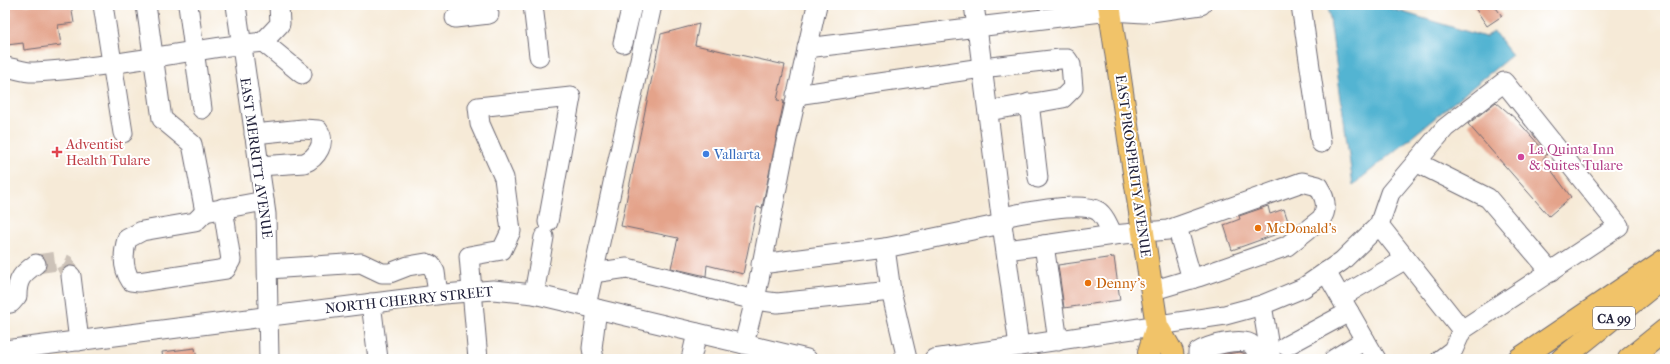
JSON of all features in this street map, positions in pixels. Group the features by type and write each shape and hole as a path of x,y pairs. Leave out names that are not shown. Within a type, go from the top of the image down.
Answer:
{"main road":[{"name":"EAST PROSPERITY AVENUE","path":"1109,8 1157,326 1172,352 1173,359"},
{"path":"1519,359 1665,260"},
{"name":"CA 99","path":"1562,359 1665,276"},
{"name":"EAST PROSPERITY AVENUE","path":"1150,359 1149,352 1157,326"},
{"name":"CA 99","path":"1629,359 1665,330"}],"street":[{"path":"103,5 123,133"},
{"path":"146,5 162,119 192,144 214,210 231,260 226,269 139,282 131,281 126,273 124,252 127,239 142,231 195,222 214,210 264,201"},
{"path":"188,5 202,109"},
{"name":"EAST MERRITT AVENUE","path":"236,5 240,44 264,201 268,269 269,359"},
{"path":"5,67 33,73 112,64 240,44 263,42 280,24 279,5"},
{"path":"533,5 539,56"},
{"path":"623,43 632,5"},
{"path":"594,359 592,348 591,308 593,273 652,5"},
{"path":"744,344 796,95 818,5"},
{"path":"974,5 1019,346"},
{"path":"807,48 977,27 1109,8 1144,13 1201,5"},
{"path":"1300,5 1321,143"},
{"path":"263,42 302,74"},
{"path":"796,95 982,68 1067,59 1071,65 1073,88 1063,98 988,111"},
{"path":"937,359 1019,346 1039,351 1058,341 1225,315 1262,305 1302,288 1342,261 1379,226 1390,193 1444,128 1504,82 1619,226 1462,330 1453,350 1441,359"},
{"path":"478,359 469,256 502,250 511,231 504,178 480,124 478,107 571,97 534,294"},
{"path":"1029,104 1038,178"},
{"path":"254,134 303,129 318,130 322,135 322,144 311,160 304,163 259,166"},
{"path":"1416,162 1488,198 1551,272"},
{"path":"1006,250 1113,235 1168,230 1302,182 1318,186 1324,197 1325,213 1321,219 1287,246 1192,279 1151,290"},
{"path":"761,264 885,248 1002,224 1008,216 1028,212 1087,207 1101,214 1113,235"},
{"path":"1379,226 1462,330"},
{"path":"1177,227 1192,279"},
{"path":"1044,245 1058,341"},
{"path":"885,248 891,290 907,359"},
{"path":"1286,346 1345,305 1406,259"},
{"path":"268,269 361,263 382,272 390,272 408,266 426,263 431,265 434,272 438,294"},
{"path":"5,304 11,303 17,296 17,284 25,273 36,264"},
{"path":"593,273 627,268 754,300 777,303 891,290"},
{"path":"1326,272 1376,359"},
{"path":"71,276 79,341"},
{"name":"NORTH CHERRY STREET","path":"9,353 79,341 268,316 438,294 493,290 534,294 799,358"},
{"path":"371,303 378,359"},
{"path":"1262,305 1271,359"},
{"path":"691,359 697,333"},
{"path":"1337,358 1365,340"},
{"path":"1198,359 1198,352 1204,348 1217,344 1246,341 1252,345 1258,359"}],"water":[{"path":"1328,5 1379,5 1485,37 1494,32 1512,55 1353,185"}],"building":[{"path":"5,5 71,5 74,23 58,25 61,45 24,50 23,43 7,45"},
{"path":"1473,5 1494,5 1502,16 1487,26"},
{"name":"Vallarta","path":"699,24 695,45 785,65 777,100 784,101 762,208 757,207 743,274 707,265 706,276 671,268 678,238 621,226 661,34"},
{"name":"La Quinta Inn & Suites Tulare","path":"1496,102 1517,120 1547,154 1543,159 1571,197 1549,216 1468,124"},
{"path":"1268,206 1270,214 1284,209 1288,221 1275,226 1277,234 1232,250 1224,225 1240,219 1239,216"},
{"name":"Denny's","path":"1114,257 1120,300 1064,308 1058,265"},
{"path":"195,348 197,359 163,359 162,352"},
{"path":"1240,352 1245,354 1246,359 1209,359 1227,354"}],"tunnel":[{"path":"36,264 57,261 65,264 71,276"}],"place":[{"name":"Adventist Health Tulare","path":"57,152"},
{"name":"Vallarta","path":"706,154"},
{"name":"La Quinta Inn & Suites Tulare","path":"1521,157"},
{"name":"McDonald's","path":"1258,228"},
{"name":"Denny's","path":"1088,283"}]}
